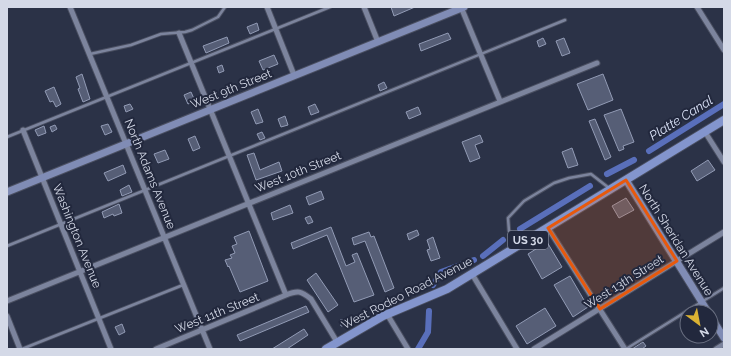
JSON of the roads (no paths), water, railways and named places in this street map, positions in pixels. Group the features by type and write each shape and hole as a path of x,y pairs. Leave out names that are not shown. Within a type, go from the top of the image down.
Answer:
{"main road":[{"name":"West Rodeo Road Avenue","path":"328,349 337,342 387,314 447,289 724,120"}],"street":[{"name":"North Adams Avenue","path":"70,7 210,349"},
{"path":"267,7 294,75"},
{"path":"364,7 378,42"},
{"path":"462,7 500,101"},
{"name":"West 9th Street","path":"7,192 462,7"},
{"path":"697,7 724,50"},
{"path":"179,32 286,295"},
{"name":"West 10th Street","path":"7,301 597,63"},
{"name":"Washington Avenue","path":"23,130 112,349"},
{"path":"705,132 724,162"},
{"name":"North Sheridan Avenue","path":"626,180 702,302"},
{"path":"548,228 625,349"},
{"name":"West 13th Street","path":"534,349 724,232"},
{"path":"472,274 517,349"},
{"name":"West 11th Street","path":"156,349 299,291 311,299 337,342"},
{"path":"387,314 408,349"},
{"path":"7,316 21,349"},
{"path":"716,349 724,344"}],"lane":[{"path":"89,54 131,45 161,34 192,30 212,21 225,7"},
{"path":"7,137 330,7"},
{"path":"7,246 565,20"},
{"path":"515,247 509,231 508,218 524,201 554,183 569,178 591,174 611,189"},
{"path":"21,349 184,284"},
{"path":"625,349 724,288"}],"waterway":[{"name":"Platte Canal","path":"649,151 724,104"},
{"path":"607,174 634,160"},
{"name":"Platte Canal","path":"520,229 590,186"},
{"path":"483,256 503,240"},
{"name":"Platte Canal","path":"433,285 441,272 474,260"},
{"name":"Platte Canal","path":"418,349 428,332 429,311"}]}
